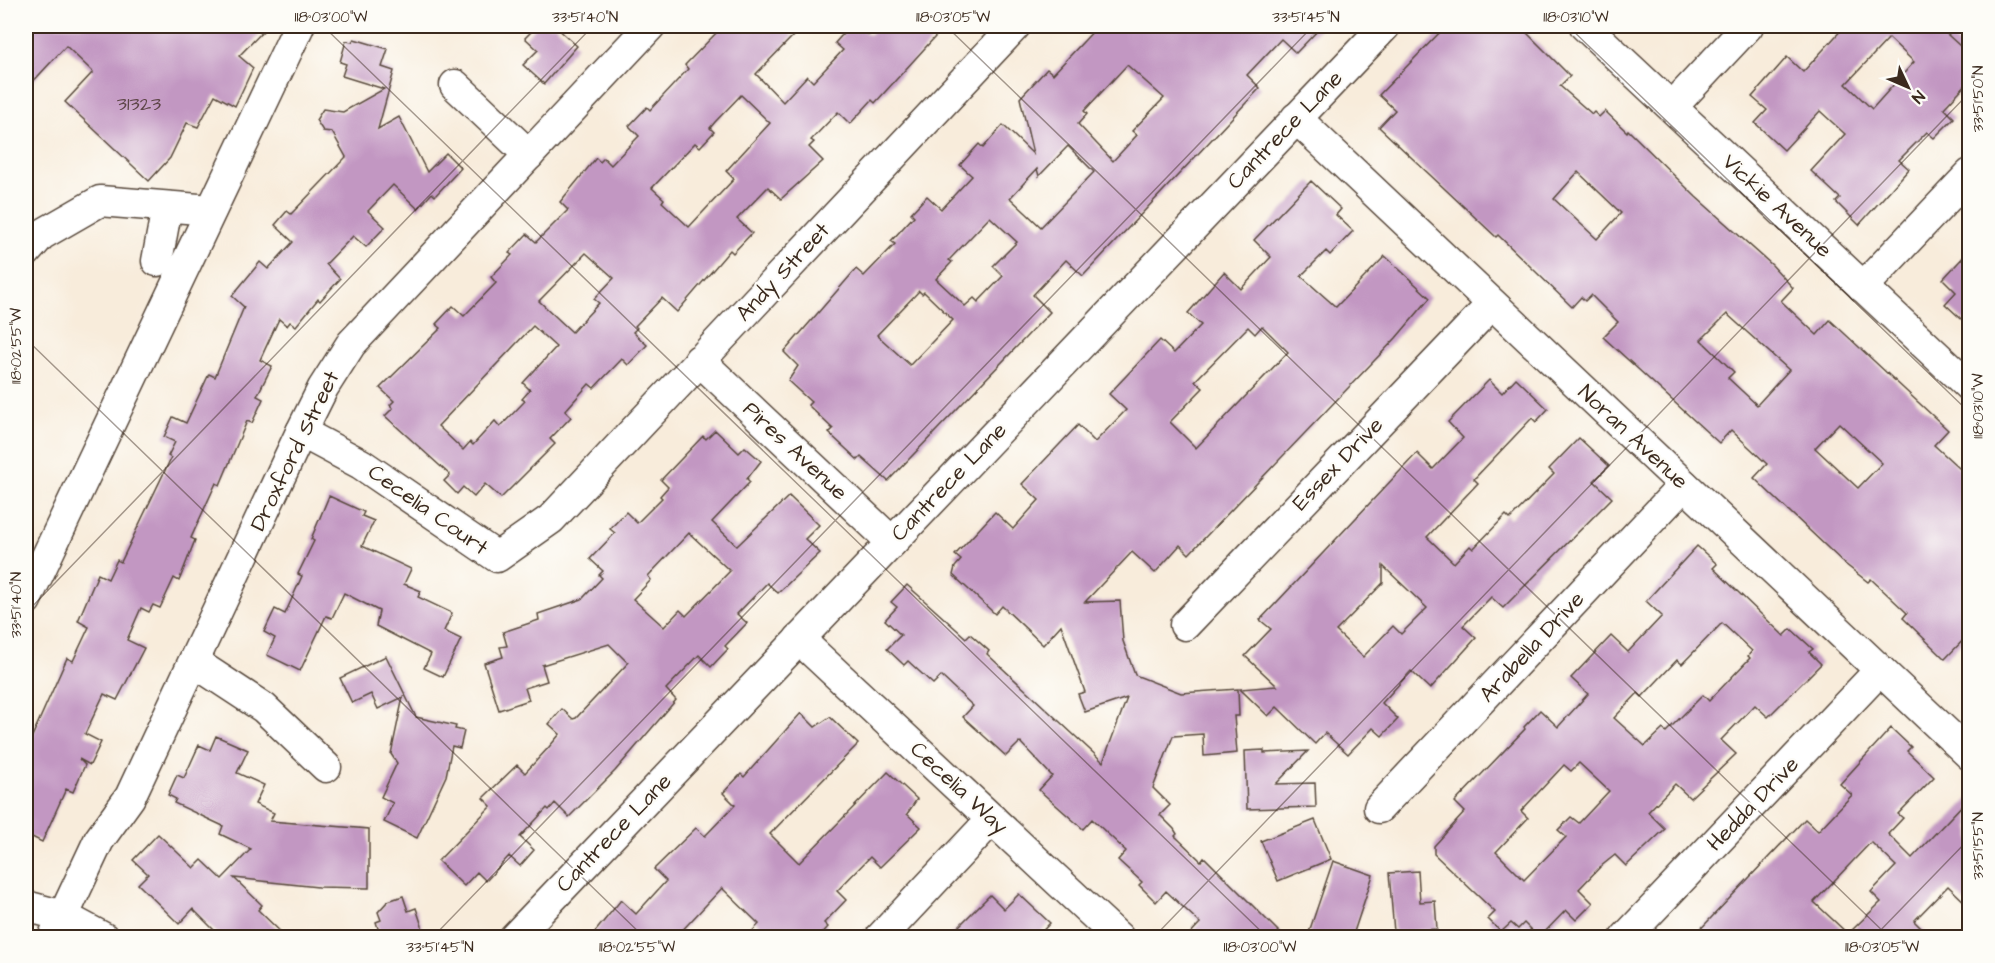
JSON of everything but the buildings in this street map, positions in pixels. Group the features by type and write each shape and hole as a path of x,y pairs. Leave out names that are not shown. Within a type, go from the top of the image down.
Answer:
{"street":[{"path":"26,600 300,26"},
{"name":"Droxford Street","path":"58,927 99,840 130,797 301,432 323,388 351,344 650,26"},
{"name":"Andy Street","path":"550,519 1016,26"},
{"name":"Cantrece Lane","path":"514,938 1385,26"},
{"name":"Vickie Avenue","path":"1585,26 1970,387"},
{"path":"1672,107 1748,26"},
{"path":"455,85 529,155"},
{"name":"Noran Avenue","path":"1296,118 1970,755"},
{"path":"1863,287 1970,174"},
{"path":"26,252 41,235 100,201 211,210"},
{"path":"157,261 167,207"},
{"name":"Essex Drive","path":"1185,625 1492,304"},
{"name":"Pires Avenue","path":"699,360 892,542"},
{"name":"Cecelia Court","path":"301,432 361,464 497,557 550,519"},
{"name":"Arabella Drive","path":"1379,808 1684,485"},
{"name":"Cecelia Way","path":"799,639 1119,938"},
{"path":"194,662 264,708 326,767"},
{"name":"Hedda Drive","path":"1625,938 1880,670"},
{"path":"880,938 992,819"},
{"path":"26,906 58,927 104,938"}]}
